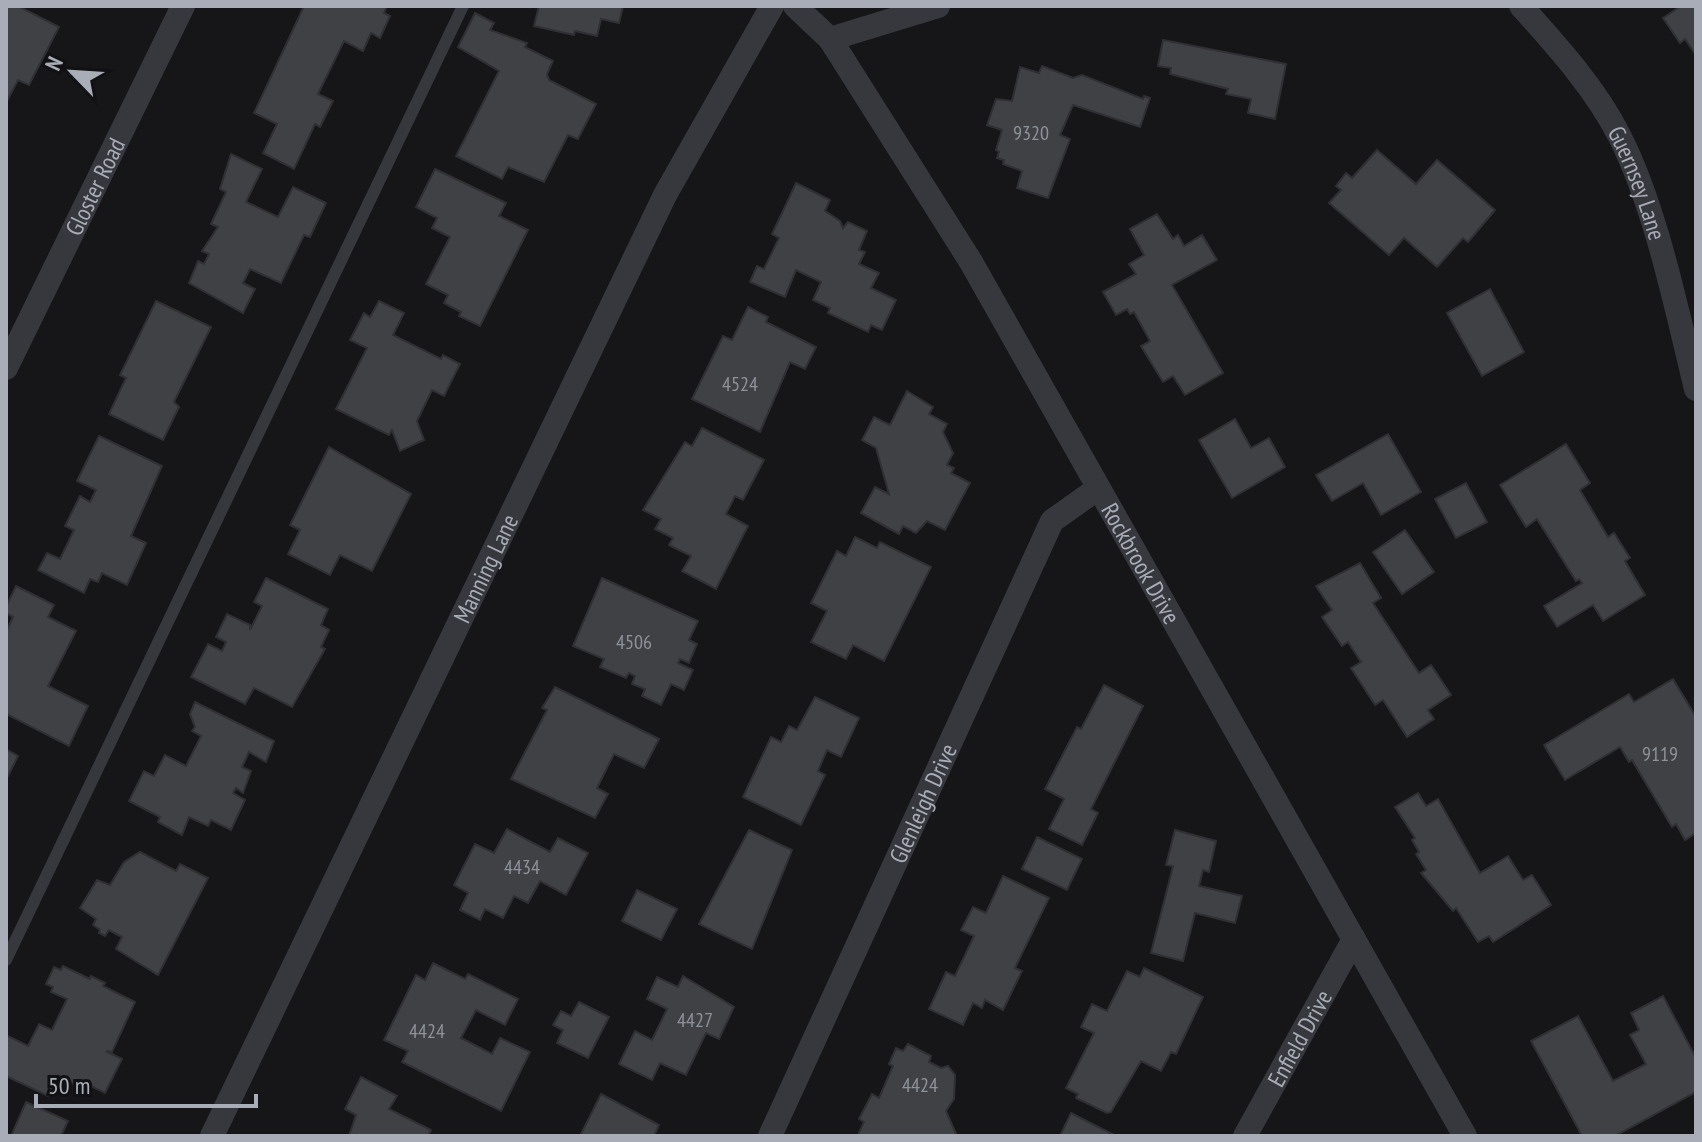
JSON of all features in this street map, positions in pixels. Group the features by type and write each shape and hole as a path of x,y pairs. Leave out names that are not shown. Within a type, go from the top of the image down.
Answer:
{"street":[{"name":"Gloster Road","path":"6,368 183,6"},
{"name":"Manning Lane","path":"212,1136 665,195 772,6"},
{"name":"Rockbrook Drive","path":"795,6 830,39 971,262 1465,1136"},
{"path":"830,39 938,6"},
{"name":"Guernsey Lane","path":"1521,6 1576,70 1620,137 1672,291 1696,389"},
{"name":"Glenleigh Drive","path":"770,1136 1052,521 1097,489"},
{"name":"Enfield Drive","path":"1245,1136 1354,939"}],"lane":[{"path":"6,960 463,6"}],"building":[{"path":"6,6 18,6 59,27 29,85 18,80 6,103"},
{"path":"304,6 387,6 384,13 390,16 380,38 371,33 363,51 344,41 318,94 333,101 320,127 315,124 294,169 263,153 277,124 254,113"},
{"path":"539,6 623,6 619,23 601,19 597,36 575,31 574,35 534,26"},
{"path":"1681,6 1696,6 1696,55 1685,39 1680,43 1663,18"},
{"path":"475,13 494,23 490,30 527,43 525,47 553,61 547,74 549,80 596,104 578,139 568,135 544,182 508,167 502,179 456,156 499,71 458,47"},
{"path":"1163,40 1286,64 1275,119 1248,113 1251,99 1226,94 1228,89 1170,74 1171,68 1158,66"},
{"path":"1042,66 1073,78 1082,75 1143,99 1144,96 1150,98 1140,127 1073,105 1060,135 1070,139 1048,198 1017,188 1022,171 1003,164 1004,160 997,158 1002,130 987,125 996,99 1012,101 1020,67 1039,73"},
{"path":"1377,150 1416,184 1437,160 1495,210 1468,242 1463,238 1437,267 1404,238 1389,255 1329,203 1341,190 1336,186 1346,173 1352,178"},
{"path":"231,154 262,169 246,202 278,217 293,187 326,203 310,237 304,235 281,283 250,269 243,283 255,289 243,313 189,283 198,261 204,264 209,254 202,251 218,227 211,224 226,192 220,189"},
{"path":"435,169 506,203 499,216 528,230 480,326 459,316 461,312 444,303 448,295 426,284 450,237 432,228 437,218 416,207"},
{"path":"796,183 830,200 825,211 840,221 843,228 848,222 867,231 859,250 865,252 859,264 879,273 871,288 896,300 882,330 871,325 868,332 828,313 830,308 813,300 821,282 796,270 785,297 750,282 757,266 764,269 779,238 772,234"},
{"path":"1157,214 1173,239 1178,235 1184,246 1202,235 1217,260 1172,285 1223,373 1185,395 1173,376 1163,382 1141,346 1150,341 1134,312 1130,314 1127,309 1116,315 1103,292 1136,274 1129,264 1144,255 1130,229"},
{"path":"1490,289 1524,352 1482,376 1447,313"},
{"path":"156,301 211,327 174,402 179,407 163,440 109,414 126,378 120,375"},
{"path":"379,301 404,313 393,335 441,359 443,355 460,364 444,396 432,390 417,421 424,440 400,451 392,430 389,435 336,409 367,348 350,340 364,313 370,317"},
{"path":"748,307 768,317 766,322 816,347 805,369 790,362 760,432 692,399 723,336 732,340"},
{"path":"907,391 933,407 929,414 947,424 943,432 953,453 947,465 954,468 951,473 970,483 945,530 927,521 916,533 903,526 899,534 861,513 875,487 889,494 876,448 862,440 874,417 890,425"},
{"path":"1235,419 1251,448 1269,438 1285,467 1232,498 1199,440"},
{"path":"702,428 764,460 743,500 735,496 726,514 748,526 716,589 682,571 691,556 669,545 673,538 655,529 661,519 643,510 685,442 692,446"},
{"path":"1388,434 1421,492 1381,515 1363,483 1332,501 1316,475"},
{"path":"99,436 162,466 131,536 146,543 127,585 102,573 98,582 90,579 84,593 38,570 47,553 60,559 74,530 65,526 80,496 90,502 96,490 77,481"},
{"path":"1566,444 1590,483 1580,490 1608,537 1614,533 1630,558 1625,561 1645,595 1603,621 1593,605 1557,627 1544,606 1582,583 1579,579 1576,581 1537,519 1526,527 1500,485"},
{"path":"329,447 411,494 372,571 340,555 330,575 288,554 300,530 290,525"},
{"path":"1466,483 1487,522 1456,538 1435,499"},
{"path":"1405,530 1434,572 1402,594 1373,552"},
{"path":"855,537 877,548 880,542 931,567 884,661 853,645 846,659 811,642 827,611 811,603 837,551 846,556"},
{"path":"1360,563 1381,598 1373,603 1419,673 1431,665 1451,695 1428,710 1434,719 1407,737 1383,700 1375,705 1351,668 1361,662 1348,642 1342,646 1322,617 1332,610 1316,586"},
{"path":"266,578 328,609 321,625 329,630 321,647 325,649 292,707 254,688 245,704 191,677 208,644 222,651 226,642 216,637 227,614 250,625 250,630 262,606 254,602"},
{"path":"602,578 698,621 689,640 697,644 689,663 680,659 678,663 693,670 684,690 671,684 661,705 642,696 645,689 632,684 635,676 629,673 626,678 600,667 604,659 573,646"},
{"path":"16,586 54,605 48,617 76,631 48,686 88,706 69,746 6,714 6,632 13,617 6,613 6,607"},
{"path":"1673,679 1696,717 1696,833 1685,840 1676,824 1672,827 1632,760 1629,762 1620,747 1565,780 1544,745 1629,694 1634,702"},
{"path":"1104,685 1143,706 1091,809 1098,813 1082,845 1049,829 1064,799 1045,789 1077,727 1081,729"},
{"path":"555,687 659,739 644,768 614,754 597,788 608,794 595,818 511,779 547,710 542,708"},
{"path":"815,697 859,718 841,757 827,750 818,771 825,775 801,825 743,797 771,737 781,742 789,726 797,730"},
{"path":"195,702 274,741 266,762 249,752 242,767 251,771 243,793 236,788 233,793 245,800 231,830 211,820 208,826 189,817 182,835 158,822 160,817 129,801 144,771 154,776 165,755 186,766 201,736 192,731 195,727 190,714"},
{"path":"6,749 18,756 6,780"},
{"path":"1418,793 1426,806 1438,799 1480,873 1508,856 1523,880 1532,875 1551,905 1493,942 1489,936 1478,942 1456,908 1453,911 1421,873 1426,870 1416,854 1419,852 1412,840 1415,838 1395,807"},
{"path":"507,829 550,852 558,838 588,853 566,895 540,881 528,903 514,896 503,918 485,909 480,920 460,910 468,893 454,885 475,844 494,853"},
{"path":"749,830 792,850 752,949 699,924"},
{"path":"1175,830 1216,841 1209,872 1203,870 1199,886 1242,896 1235,923 1195,913 1183,961 1151,953 1173,866 1166,865"},
{"path":"1037,837 1082,859 1067,890 1022,869"},
{"path":"140,852 176,871 180,864 208,878 158,975 116,949 122,937 109,930 105,936 99,933 100,930 93,925 96,919 80,908 97,880 110,885 124,862"},
{"path":"1003,876 1049,898 1015,968 1022,971 1003,1010 985,1000 982,1008 973,1003 963,1025 929,1009 946,972 955,976 974,936 961,930 973,907 986,913"},
{"path":"637,890 677,909 661,940 622,921"},
{"path":"433,963 465,979 468,974 518,999 505,1025 476,1010 461,1038 492,1054 500,1038 530,1052 501,1111 402,1062 408,1051 384,1040 416,975 425,980"},
{"path":"63,966 105,983 103,986 135,1002 112,1052 106,1051 122,1059 105,1093 85,1083 83,1089 66,1080 57,1088 53,1086 48,1096 6,1076 6,1035 28,1046 39,1024 52,1030 67,999 51,992 53,987 46,984 54,967 61,970"},
{"path":"1144,968 1203,997 1176,1054 1171,1052 1161,1071 1141,1061 1111,1112 1107,1113 1076,1098 1078,1094 1066,1088 1094,1033 1081,1027 1092,1004 1107,1011 1127,971 1140,977"},
{"path":"683,976 734,1007 719,1039 706,1033 686,1075 660,1063 652,1080 619,1064 635,1031 652,1040 667,1009 647,999 657,977 678,987"},
{"path":"1663,996 1696,1058 1696,1092 1615,1136 1582,1136 1531,1041 1578,1016 1613,1081 1646,1064 1630,1035 1639,1030 1631,1013"},
{"path":"579,1002 609,1017 588,1058 557,1043 563,1030 553,1025 561,1011 571,1016"},
{"path":"908,1044 931,1056 929,1062 941,1068 948,1066 955,1075 954,1099 946,1111 957,1136 858,1135 864,1122 859,1119 872,1094 879,1098 893,1066 889,1064 896,1048 903,1051"},
{"path":"361,1077 397,1096 389,1109 431,1130 428,1136 349,1136 356,1115 345,1109"},
{"path":"601,1094 659,1125 654,1136 580,1136"},
{"path":"26,1102 68,1121 61,1136 11,1136"},
{"path":"1071,1113 1114,1135 1060,1136"}]}
